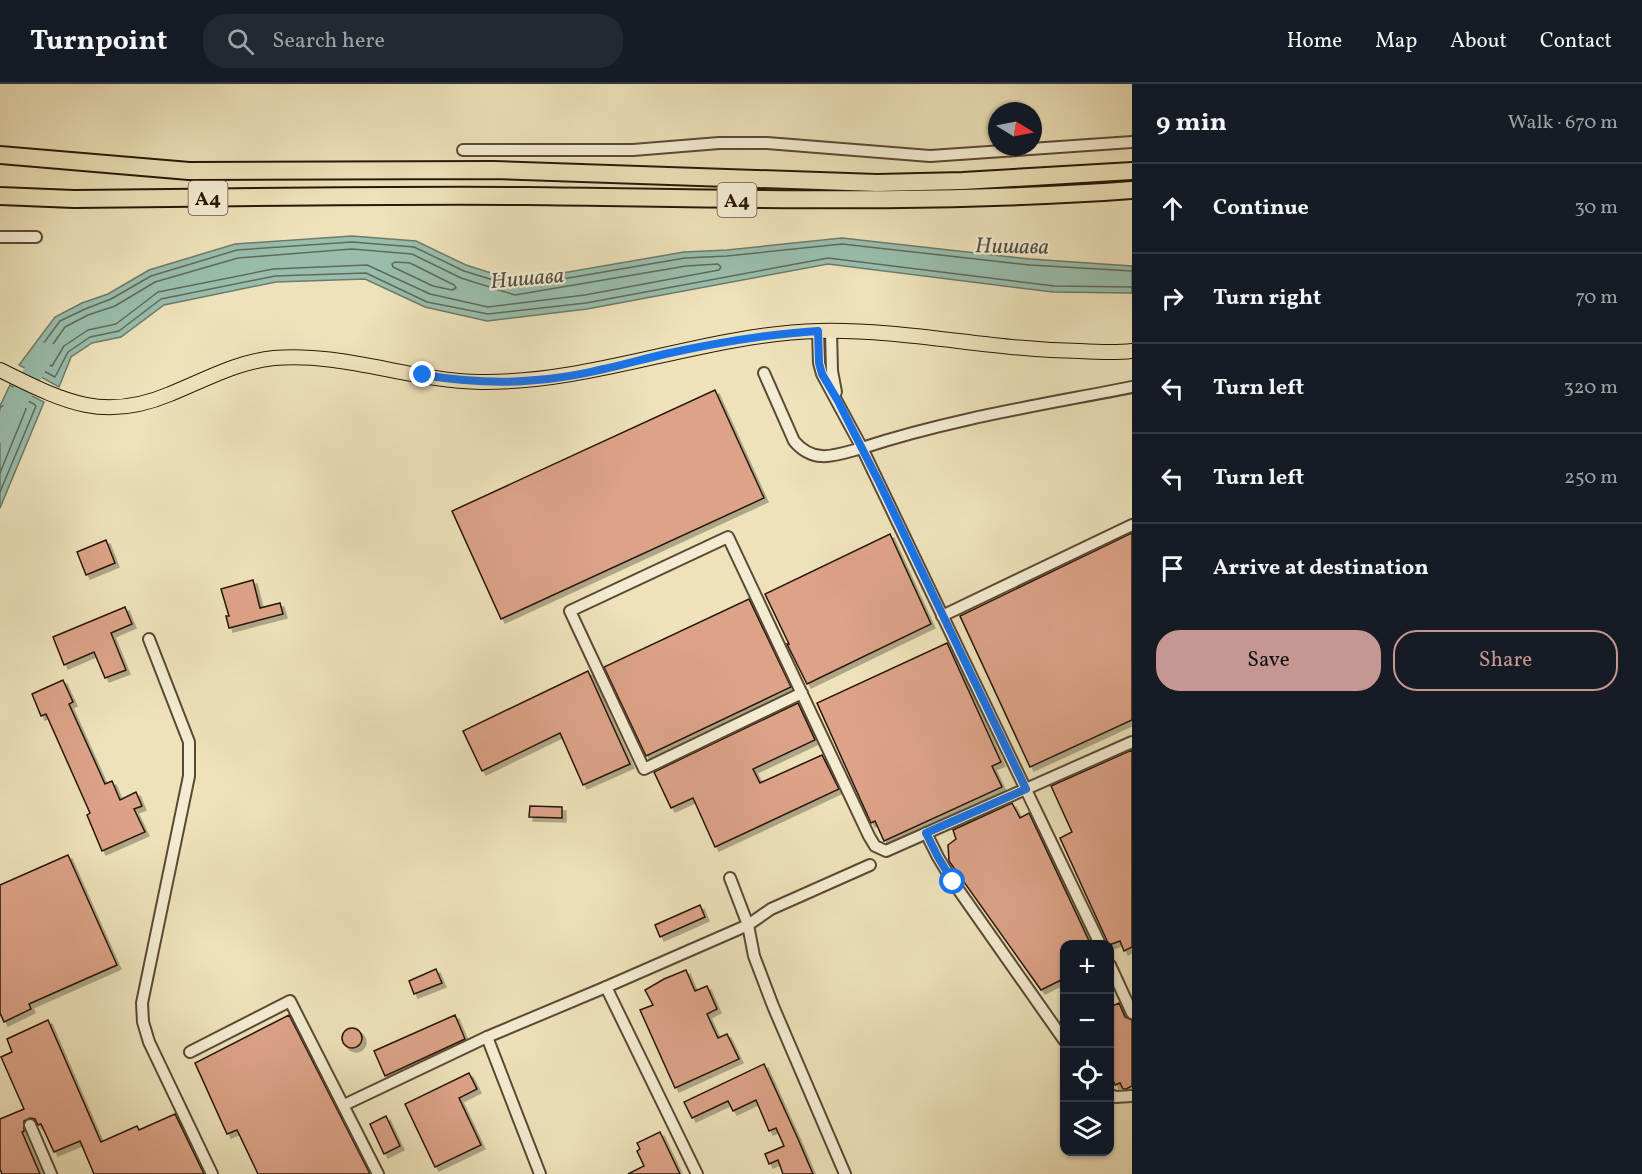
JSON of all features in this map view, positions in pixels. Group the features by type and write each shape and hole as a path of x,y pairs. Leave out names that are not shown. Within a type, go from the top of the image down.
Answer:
{"highway":[{"name":"A4","path":"0,156 189,171 503,171 865,182 963,181 1132,171"},
{"name":"A4","path":"0,196 74,199 526,196 819,201 1005,198 1132,190"}],"main road":[{"path":"0,370 46,393 83,406 113,408 131,406 168,395 222,370 270,359 327,358 478,382 526,381 573,375 707,345 785,333 825,331 910,335 1063,351 1132,351"}],"street":[{"path":"464,150 633,150 719,143 767,143 930,156 1132,142"},
{"path":"0,237 36,237"},
{"path":"825,331 838,401 1098,940"},
{"path":"764,373 794,441 802,451 815,456 829,456 862,448 953,422 1132,387"},
{"path":"942,616 1132,525"},
{"path":"802,693 644,768 570,611 728,537 802,693 869,836 876,846 886,851 1132,741"},
{"path":"149,639 189,742 189,776 149,961 142,1003 143,1022 149,1042 212,1174"},
{"path":"926,833 953,882 1060,1033"},
{"path":"344,1105 487,1037 748,925 771,909 870,865"},
{"path":"730,878 748,925 754,956 772,1006 845,1174"},
{"path":"1114,970 1127,987 1132,1013"},
{"path":"606,987 697,1174"},
{"path":"190,1052 290,1001 378,1174"},
{"path":"487,1037 540,1174"},
{"path":"1114,1096 1132,1096"},
{"path":"30,1125 51,1174"}],"water":[{"path":"352,236 416,241 466,265 516,281 684,252 727,250 842,238 1030,259 1132,266 1132,293 1053,292 828,264 587,309 487,321 425,307 365,279 276,282 164,305 121,337 92,343 71,357 59,387 19,365 55,317 82,303 108,294 149,270 235,244"},
{"path":"10,385 44,402 0,508 0,406"}],"building":[{"path":"715,390 764,498 501,619 452,511"},
{"path":"1132,533 1132,720 1030,767 960,616"},
{"path":"890,534 931,624 807,684 765,594"},
{"path":"106,540 115,563 86,575 77,552"},
{"path":"253,580 260,608 280,603 283,614 229,628 226,616 229,616 221,589"},
{"path":"749,599 791,687 646,756 604,667"},
{"path":"125,607 132,624 111,633 126,670 105,678 94,652 64,665 53,637"},
{"path":"947,643 1001,762 992,766 1002,787 884,841 875,821 871,823 817,703"},
{"path":"588,671 630,764 583,785 560,733 482,771 463,731"},
{"path":"63,680 73,702 69,704 105,784 112,781 120,800 136,792 142,806 134,809 145,832 102,851 87,815 90,813 46,714 41,716 32,694"},
{"path":"798,703 815,740 753,769 760,783 822,755 839,789 715,847 693,798 671,808 654,772"},
{"path":"1132,750 1132,947 1124,951 1120,941 1114,943 1114,940 1107,940 1060,838 1072,832 1051,786"},
{"path":"1012,803 1020,818 1029,813 1089,940 1060,940 1060,980 1041,990 949,861 948,845 956,839 953,830"},
{"path":"530,806 562,807 562,818 529,817"},
{"path":"68,855 117,965 29,1004 31,1009 4,1022 0,1013 0,885"},
{"path":"700,905 705,917 660,937 655,925"},
{"path":"436,969 442,983 414,994 409,981"},
{"path":"686,970 695,991 707,986 717,1009 707,1014 718,1038 727,1034 739,1059 675,1088 640,1010 653,1005 645,990"},
{"path":"1119,1003 1125,1017 1132,1020 1132,1086 1126,1089 1123,1089 1120,1083 1115,1085 1114,1083 1114,1005"},
{"path":"289,1015 370,1174 258,1174 237,1130 227,1134 195,1063"},
{"path":"455,1015 465,1039 385,1076 374,1051"},
{"path":"48,1020 101,1142 137,1126 139,1130 175,1114 204,1174 94,1174 80,1141 54,1152 41,1124 38,1125 35,1119 30,1118 24,1121 22,1132 40,1174 2,1174 0,1169 0,1119 24,1109 1,1057 12,1052 7,1039"},
{"path":"352,1028 359,1031 362,1038 359,1045 352,1048 345,1045 342,1038 345,1031"},
{"path":"764,1064 813,1174 783,1174 778,1160 769,1164 765,1154 784,1146 776,1128 769,1131 756,1100 733,1111 728,1101 692,1118 684,1102"},
{"path":"469,1073 477,1089 459,1098 481,1145 435,1167 405,1104"},
{"path":"386,1116 400,1146 384,1154 370,1124"},
{"path":"660,1132 680,1174 628,1174 644,1166 637,1151 640,1149 637,1143"}],"waterway":[{"name":"Нишава","path":"0,433 47,352"}],"route":[{"path":"423,375 478,382 554,378 707,345 785,333 818,331 819,363 822,374 879,482 1026,789 926,833 953,882"}]}
